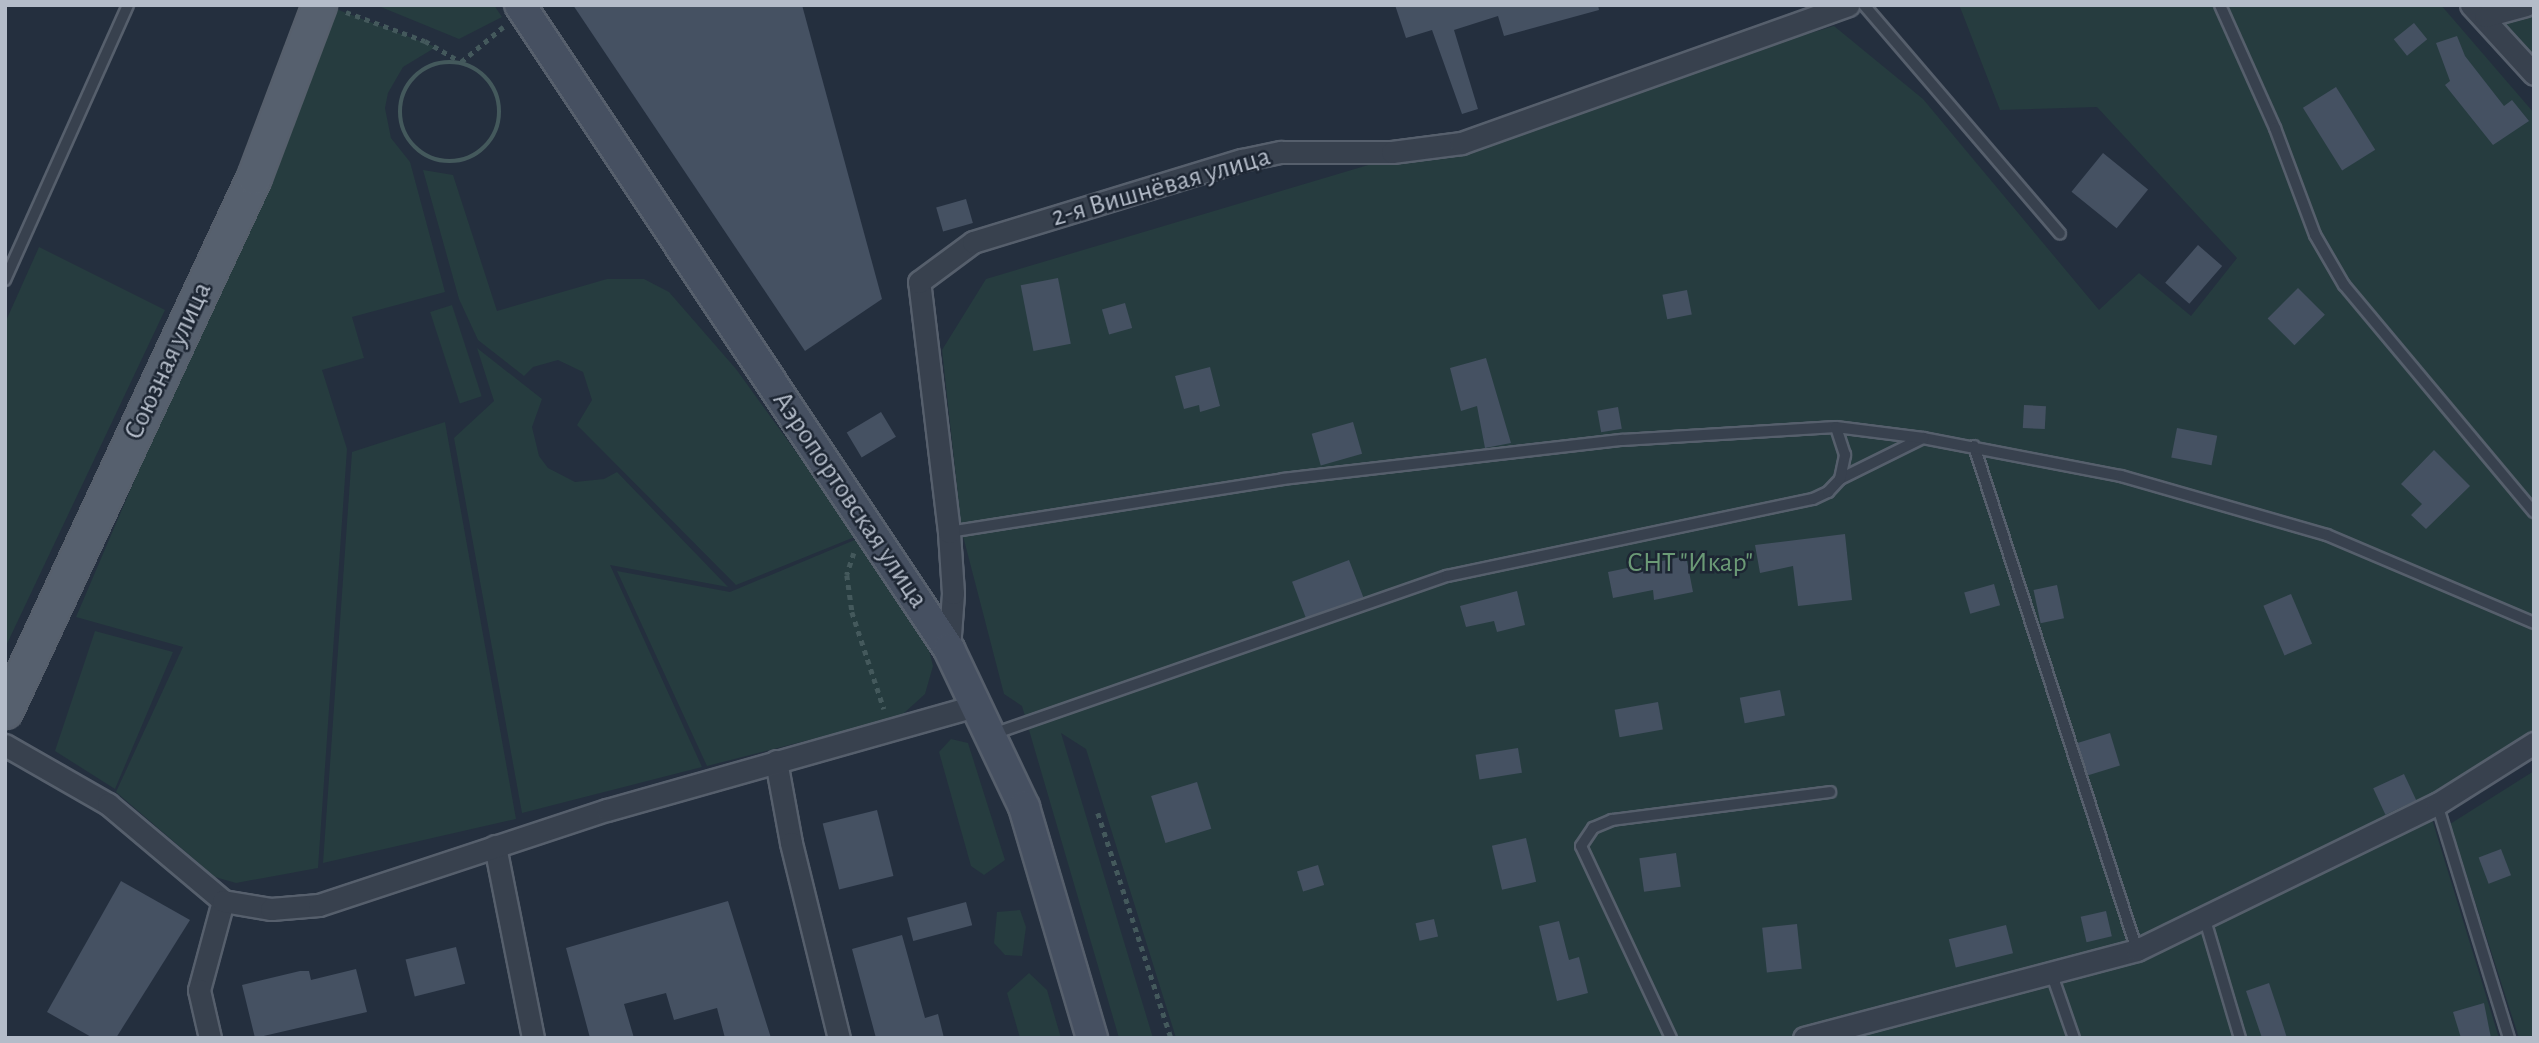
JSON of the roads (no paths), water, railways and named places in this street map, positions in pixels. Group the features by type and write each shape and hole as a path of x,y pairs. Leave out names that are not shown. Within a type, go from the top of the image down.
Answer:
{"main road":[{"name":"Союзная улица","path":"5,711 254,177 328,7"}],"street":[{"name":"2-я Вишнёвая улица","path":"949,649 953,593 919,282 973,242 1255,157 1282,152 1392,152 1461,143 1848,5"},
{"path":"2478,11 2526,5"},
{"name":"Аэропортовская улица","path":"522,8 872,527 949,649 1024,807 1092,1038"},
{"path":"2478,11 2534,74"},
{"path":"5,745 108,804 223,901 271,909 319,905 495,846 776,761 977,705"},
{"path":"1804,1038 2052,975 2137,950 2206,920 2437,804 2534,743"},
{"path":"776,761 791,843 839,1038"},
{"path":"495,846 533,1038"},
{"path":"210,1038 199,990 223,901"}],"lane":[{"path":"5,280 128,5"},
{"path":"1864,5 2060,234"},
{"path":"2220,5 2276,128 2315,234 2343,285 2534,512"},
{"path":"1836,427 1845,455 1840,479"},
{"path":"948,532 1283,479 1622,440 1836,427 1974,446 2121,476 2327,535 2534,622"},
{"path":"990,735 1447,576 1780,509 1828,492 1840,479 1923,438"},
{"path":"1974,446 2137,950"},
{"path":"1671,1038 1581,846 1594,828 1612,820 1830,792"},
{"path":"2437,804 2509,1038"},
{"path":"2206,920 2240,1038"},
{"path":"2052,975 2074,1038"}],"park label":[{"name":"СНТ \"Икар\"","path":"1690,563"}]}
